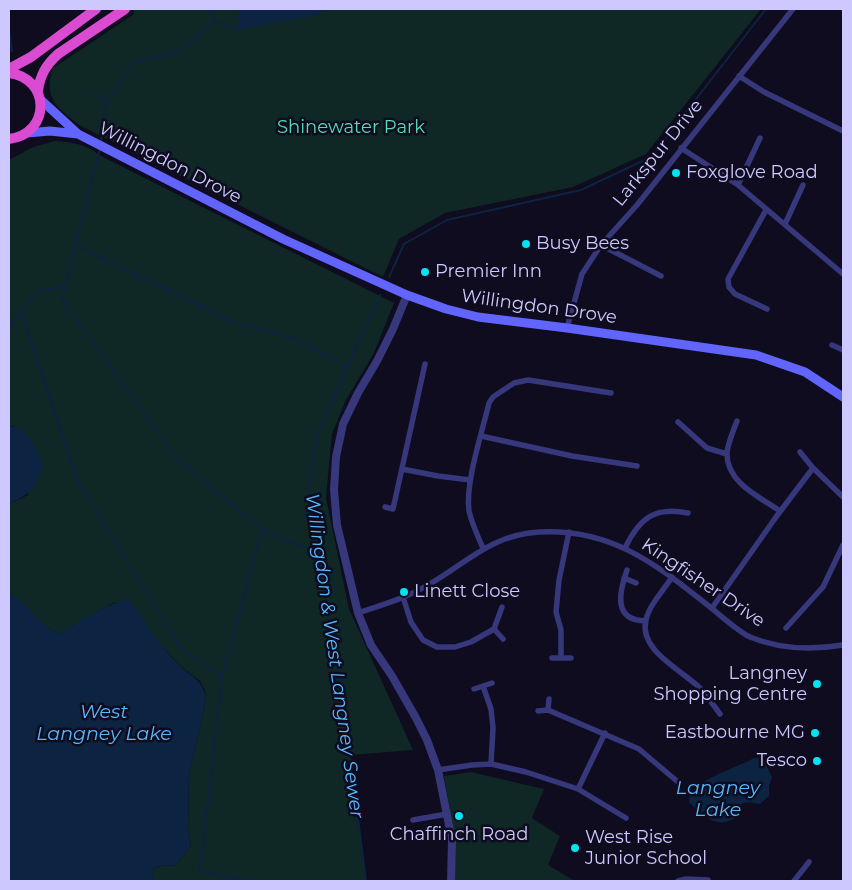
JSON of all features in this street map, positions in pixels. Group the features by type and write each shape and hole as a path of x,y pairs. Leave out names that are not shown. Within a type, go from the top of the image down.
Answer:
{"highway":[{"path":"9,71 96,9"},
{"path":"11,139 27,133 34,126 41,109 39,95 41,75 51,61 58,54 125,9"},
{"path":"9,71 26,78 39,95"}],"main road":[{"name":"Willingdon Drove","path":"39,95 78,134 283,239 407,295 446,310 478,317 756,354 805,372 843,397"},
{"name":"Willingdon Drove","path":"27,133 50,131 78,134"}],"street":[{"name":"Larkspur Drive","path":"568,328 582,274 601,245 637,205 792,9"},
{"path":"739,76 764,92 843,131"},
{"path":"738,186 760,138"},
{"path":"681,148 738,186 843,272"},
{"path":"785,224 803,185"},
{"path":"766,210 728,279 729,288 735,294 767,309"},
{"path":"601,245 661,276"},
{"path":"407,295 393,329 343,424 336,458 334,490 337,525 358,613 371,646 392,676 416,718 427,740 438,770 452,840 451,881"},
{"path":"832,345 843,350"},
{"path":"385,507 393,509 425,364"},
{"path":"483,548 470,512 470,480 489,403 493,397 514,382 528,380 611,393"},
{"path":"737,420 727,454 733,474 741,485 780,511"},
{"path":"678,422 707,448 727,454"},
{"path":"482,436 572,456 637,466"},
{"path":"800,452 813,468 843,497"},
{"path":"712,608 780,511 813,468"},
{"path":"402,469 470,480"},
{"path":"625,548 631,535 640,524 652,515 663,511 688,513"},
{"name":"Kingfisher Drive","path":"358,613 403,597 428,585 483,548 517,536 538,532 569,532 596,536 625,548 672,577 749,636 772,644 791,647 817,648 843,645"},
{"path":"561,658 561,630 556,612 559,580 569,532"},
{"path":"786,628 823,587 843,550"},
{"path":"626,570 620,599 622,610 628,618 636,621 645,621"},
{"path":"672,577 650,610 645,621 646,633 651,647 701,689 720,714"},
{"path":"624,578 636,583"},
{"path":"403,597 411,622 422,640 437,647 455,647 471,642 494,629 502,607"},
{"path":"494,629 503,639"},
{"path":"552,658 571,658"},
{"path":"474,689 492,683"},
{"path":"483,686 491,709 493,728 491,764"},
{"path":"548,710 549,699"},
{"path":"538,712 548,710 639,749 678,782"},
{"path":"578,789 605,733"},
{"path":"438,770 491,764 526,772 578,789 626,818"},
{"path":"413,820 447,814"},
{"path":"794,881 809,862"},
{"path":"678,881 686,879 708,881 708,872"}],"green space":[{"name":"Shinewater Park","path":"134,9 761,9 646,154 573,187 445,213 399,239 383,277 79,125 58,107 51,95 50,79 53,68 134,14"},
{"path":"55,141 73,143 90,148 99,155 394,303 374,353 346,400 332,434 326,498 349,609 413,750 350,755 366,881 152,881 154,868 164,865 175,866 191,846 188,830 189,775 206,699 205,690 200,681 179,665 155,638 115,602 58,634 9,593 9,504 28,495 14,426 9,426 9,160 33,147"},
{"path":"471,772 544,789 532,818 560,836 548,865 575,881 453,881 455,837 444,776"}],"water":[{"path":"239,9 326,9 316,15 237,30"},
{"path":"9,426 22,430 27,435 35,447 43,466 35,486 22,497 9,504"},
{"name":"West Langney Lake","path":"9,593 58,634 102,609 129,599 171,656 203,687 206,699 189,775 188,830 191,846 175,866 164,865 154,868 152,881 9,881"},
{"name":"Langney Lake","path":"754,758 763,759 772,777 769,786 769,796 760,804 742,803 739,805 738,816 731,820 718,822 700,813 689,802 690,794 701,784"}],"waterway":[{"path":"210,9 215,20"},
{"name":"Willingdon & West Langney Sewer","path":"389,277 404,244 447,220 581,190 651,157 766,9"},
{"path":"215,21 237,30"},
{"path":"101,141 107,102 135,61 177,53 215,21"},
{"path":"9,31 12,51"},
{"path":"93,92 107,102"},
{"path":"100,149 62,300 177,459 266,532 319,553"},
{"path":"75,244 230,321 296,339 347,367"},
{"path":"9,328 37,292 65,286"},
{"name":"Willingdon & West Langney Sewer","path":"366,881 345,718 319,553 308,497 317,434 380,295"},
{"path":"21,313 77,480 181,649 222,677"},
{"path":"249,881 200,871 222,677 262,529"}],"place":[{"name":"Foxglove Road","path":"676,173"},
{"name":"Busy Bees","path":"526,244"},
{"name":"Premier Inn","path":"425,272"},
{"name":"Linett Close","path":"404,592"},
{"name":"Langney Shopping Centre","path":"817,684"},
{"name":"Eastbourne MG","path":"815,733"},
{"name":"Tesco","path":"817,761"},
{"name":"Chaffinch Road","path":"459,816"},
{"name":"West Rise Junior School","path":"575,848"}]}
